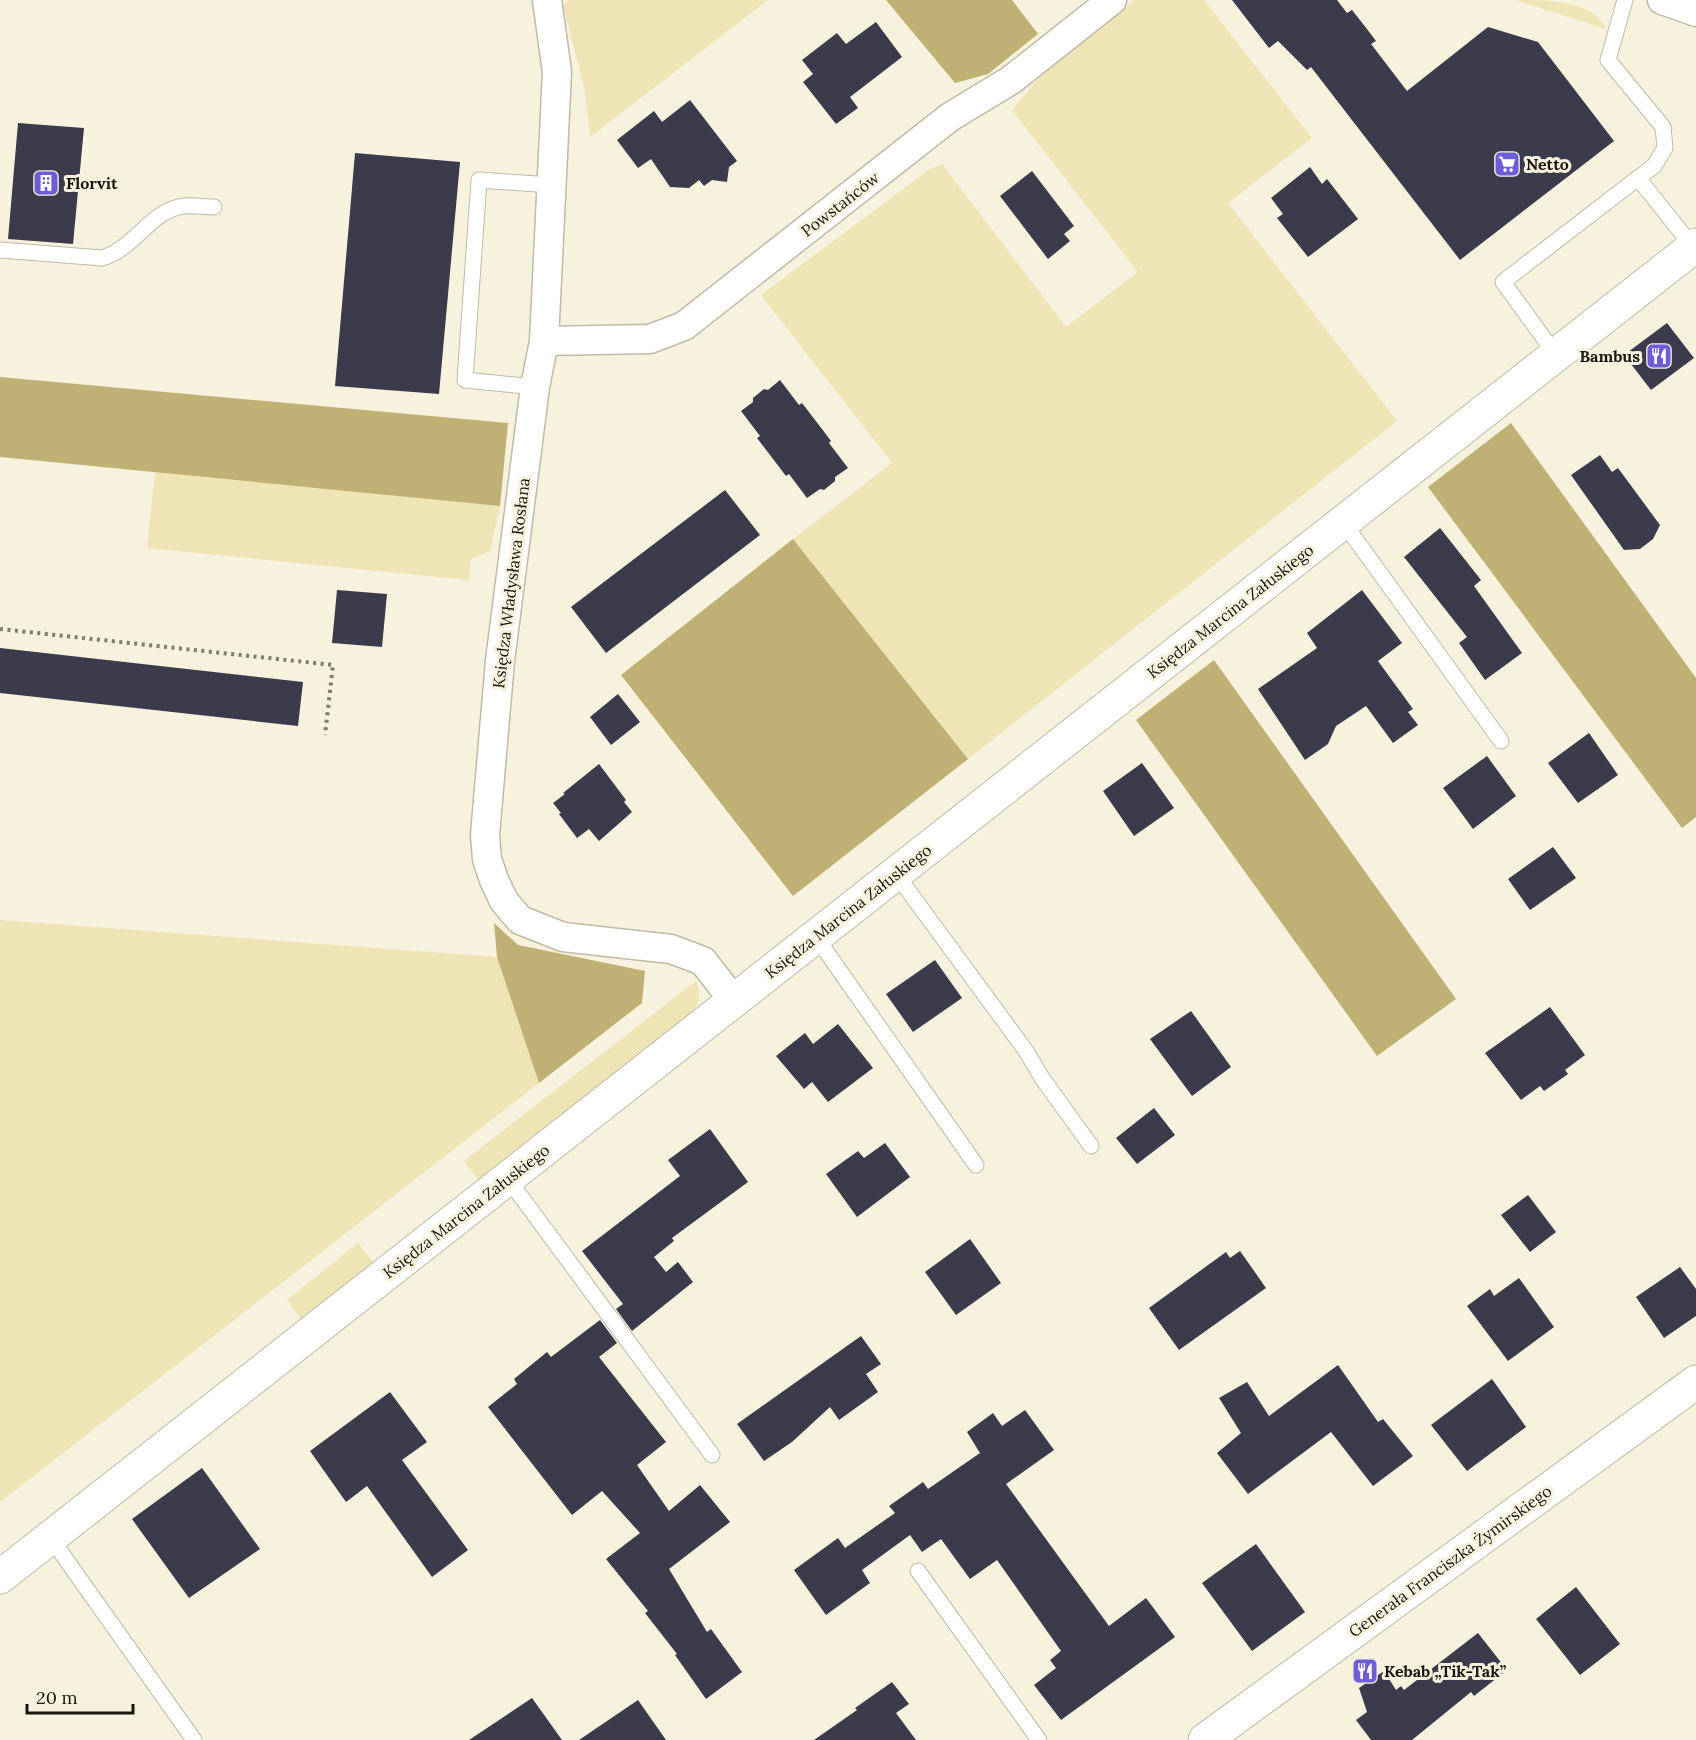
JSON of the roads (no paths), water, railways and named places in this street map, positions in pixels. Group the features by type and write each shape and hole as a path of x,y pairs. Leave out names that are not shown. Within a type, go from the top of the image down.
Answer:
{"street":[{"name":"Księdza Władysława Rosłana","path":"547,0 557,72 544,341 535,387 500,661 485,835 486,859 504,901 520,920 563,937 671,949 703,961 734,1001"},
{"name":"Powstańców","path":"544,341 650,339 684,326 950,117 1011,80 1112,0"},
{"path":"1662,0 1696,12"},
{"name":"Księdza Marcina Załuskiego","path":"0,1577 1695,246"},
{"name":"Generała Franciszka Żymirskiego","path":"1205,1740 1696,1382"}],"lane":[{"path":"1556,355 1503,282 1654,166 1665,148 1663,127 1608,60 1625,0"},
{"path":"1638,178 1695,246"},
{"path":"535,387 465,380 479,180 551,185"},
{"path":"0,250 102,258 113,255 129,245 163,213 183,206 214,207"},
{"path":"1343,522 1501,741"},
{"path":"896,874 1026,1051 1042,1078 1091,1146"},
{"path":"816,937 976,1166"},
{"path":"508,1179 712,1455"},
{"path":"51,1537 194,1740"},
{"path":"918,1571 1039,1740"}],"place":[{"name":"Netto","path":"1507,164"},
{"name":"Florvit","path":"46,183"},
{"name":"Bambus","path":"1659,356"},
{"name":"Kebab „Tik-Tak”","path":"1365,1671"}]}
